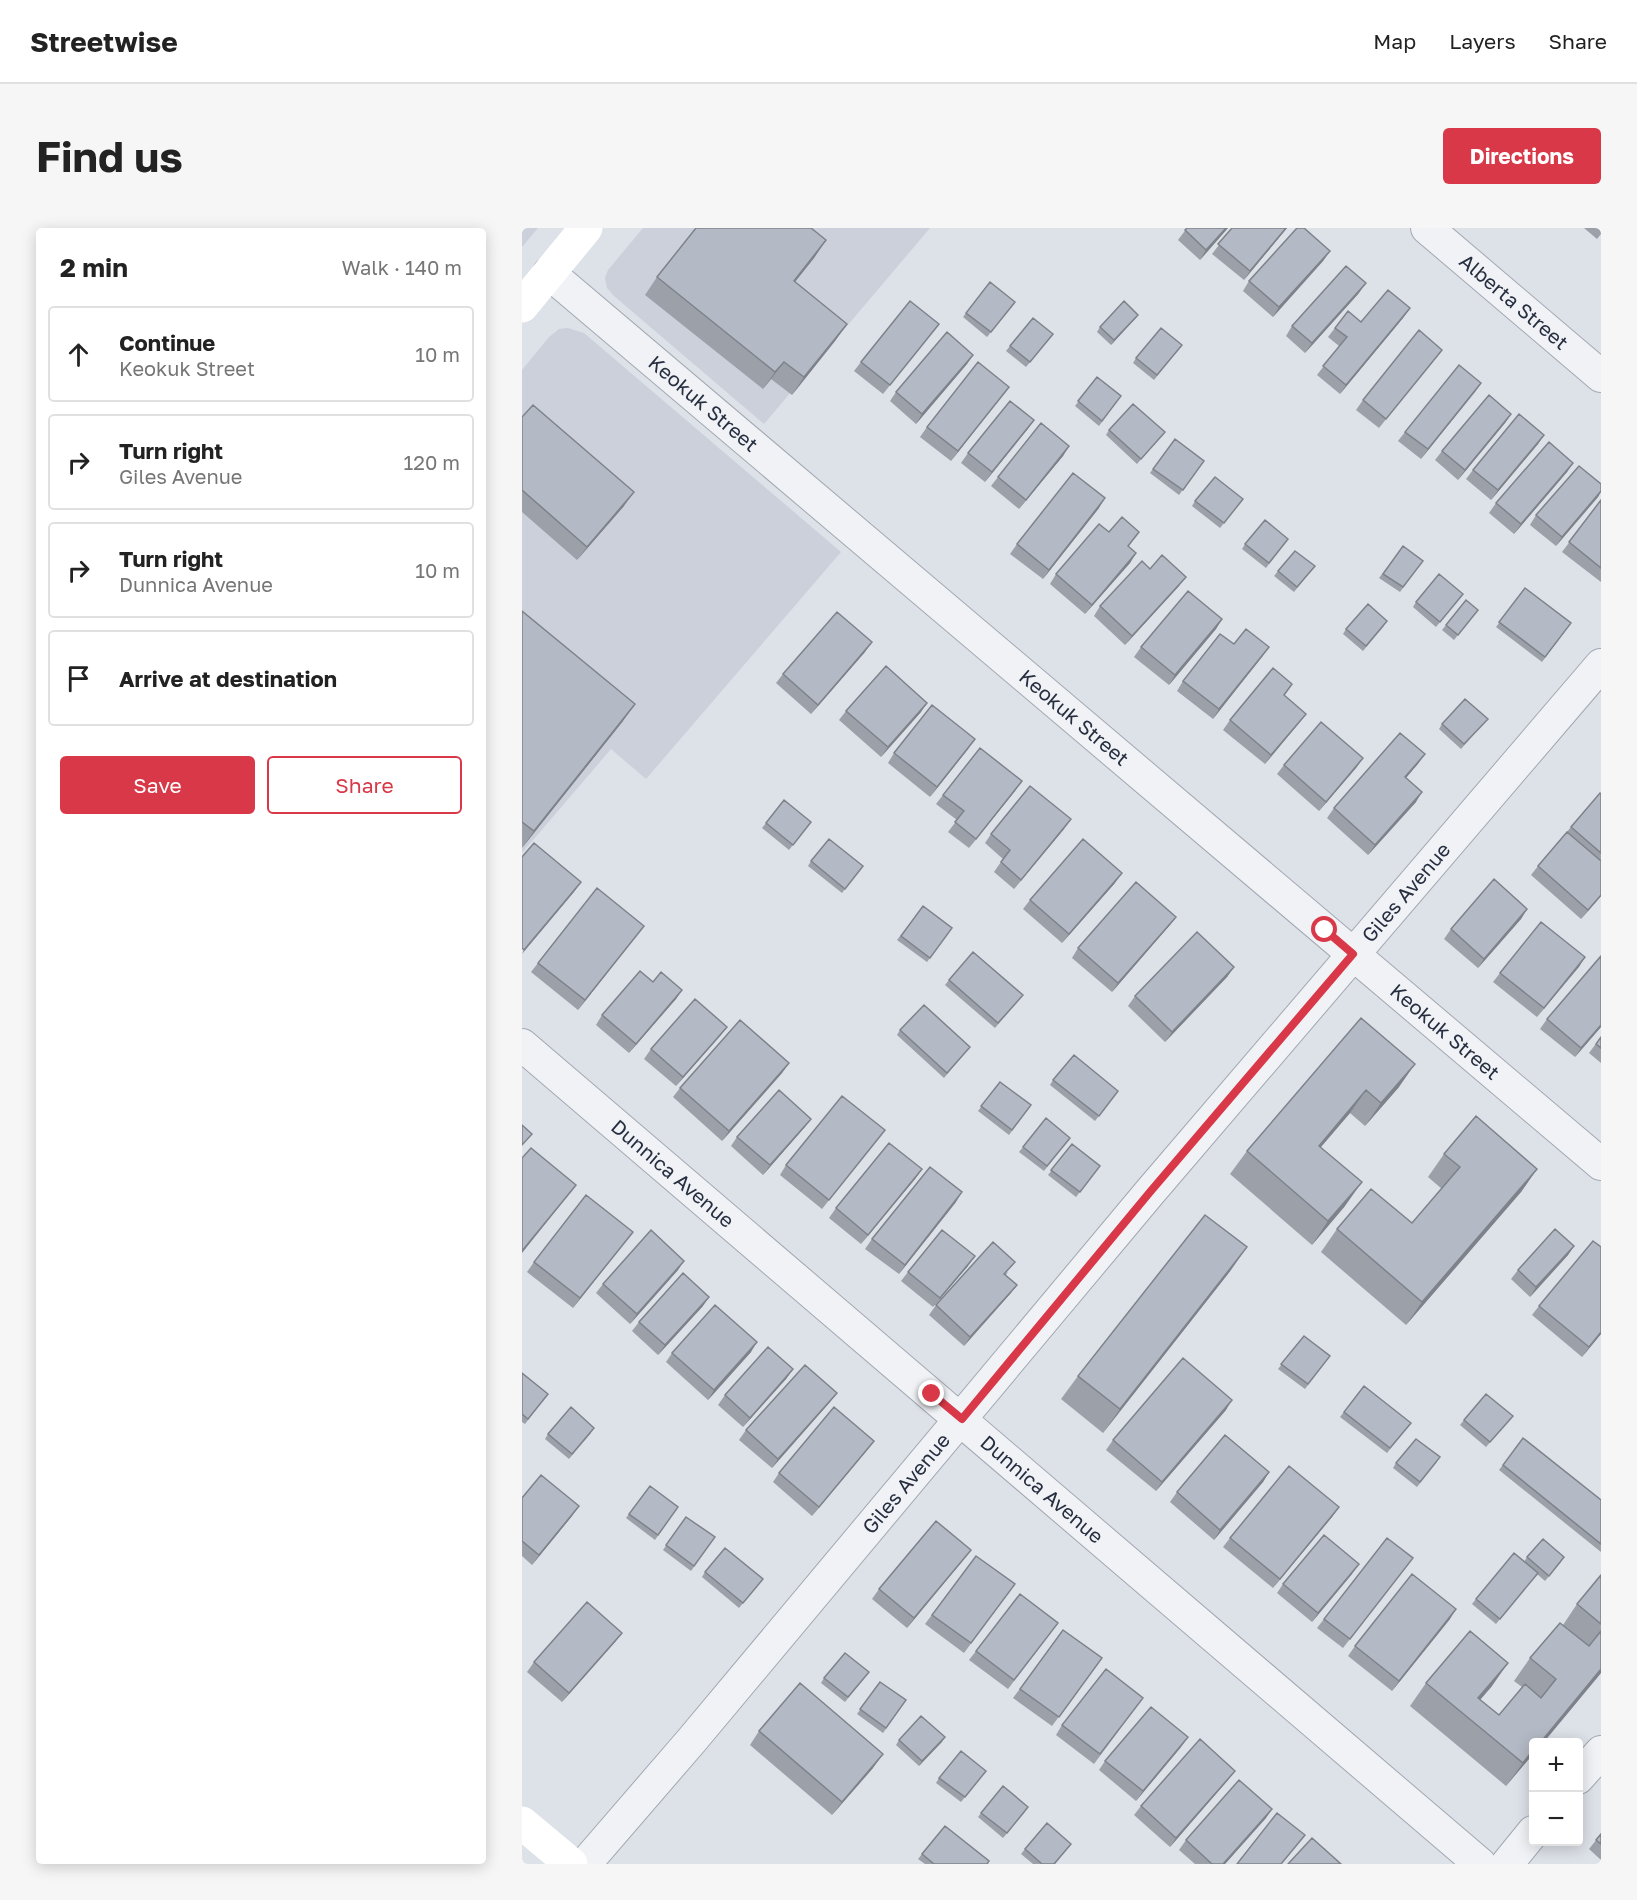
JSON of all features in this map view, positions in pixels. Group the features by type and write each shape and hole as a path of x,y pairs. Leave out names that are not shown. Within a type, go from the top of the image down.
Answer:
{"main road":[{"path":"522,306 586,228"},
{"path":"522,1823 571,1864"}],"street":[{"name":"Alberta Street","path":"1427,228 1601,376"},
{"name":"Keokuk Street","path":"549,273 1601,1164"},
{"name":"Giles Avenue","path":"585,1864 962,1419 1150,1192 1601,665"},
{"name":"Dunnica Avenue","path":"522,1045 1480,1864"},
{"path":"1583,1772 1601,1752"},
{"path":"1507,1864 1529,1837"}],"shaded area":[{"path":"522,228 538,228 522,247"},
{"path":"643,228 930,228 764,424 607,288 605,278 608,270"},
{"path":"568,328 584,333 841,552 646,779 611,749 522,853 522,370 549,337 559,329"}],"building":[{"path":"696,228 811,228 826,240 794,281 847,324 804,377 784,362 775,372 657,277"},
{"path":"1187,228 1226,228 1206,250 1185,230"},
{"path":"1232,228 1286,228 1250,271 1218,244"},
{"path":"1297,228 1304,228 1330,251 1279,307 1249,281"},
{"path":"1346,266 1366,283 1312,343 1292,326"},
{"path":"990,282 1015,302 991,332 966,313"},
{"path":"1388,290 1410,308 1346,385 1323,366 1347,337 1335,328 1348,311 1361,322"},
{"path":"910,301 939,324 890,385 861,362"},
{"path":"1124,301 1138,315 1114,340 1100,327"},
{"path":"1033,318 1053,334 1030,362 1010,346"},
{"path":"1161,328 1182,345 1157,375 1136,358"},
{"path":"1419,330 1442,350 1386,419 1363,400"},
{"path":"947,332 973,355 922,414 896,392"},
{"path":"978,362 1009,387 958,451 927,427"},
{"path":"1459,365 1481,383 1428,449 1405,432"},
{"path":"1097,377 1121,396 1102,421 1078,401"},
{"path":"1489,395 1511,414 1465,470 1442,451"},
{"path":"1010,401 1034,420 992,472 968,453"},
{"path":"1133,404 1165,432 1141,459 1109,430"},
{"path":"533,405 634,492 587,547 522,490 522,417"},
{"path":"1519,414 1544,435 1498,490 1473,470"},
{"path":"1041,423 1069,446 1026,500 998,477"},
{"path":"1175,439 1204,461 1183,490 1153,469"},
{"path":"1549,442 1573,463 1521,524 1496,503"},
{"path":"1579,466 1601,484 1601,491 1562,537 1536,515"},
{"path":"1073,473 1105,498 1049,570 1017,544"},
{"path":"1215,477 1243,499 1224,523 1195,501"},
{"path":"1601,500 1601,568 1569,542"},
{"path":"1122,517 1139,532 1128,546 1136,553 1092,605 1056,574 1099,524 1109,532"},
{"path":"1265,520 1288,539 1269,563 1245,544"},
{"path":"1403,546 1423,561 1403,587 1383,574"},
{"path":"1295,551 1315,566 1297,587 1278,571"},
{"path":"1162,555 1186,577 1132,636 1100,606 1142,561 1150,569"},
{"path":"1439,574 1463,594 1440,622 1416,602"},
{"path":"1525,588 1571,623 1545,657 1499,622"},
{"path":"1188,591 1222,619 1175,675 1141,647"},
{"path":"1466,600 1478,610 1458,635 1446,625"},
{"path":"1368,604 1387,621 1366,646 1346,629"},
{"path":"522,611 635,704 534,831 522,822"},
{"path":"837,612 872,642 818,705 783,674"},
{"path":"1246,629 1269,647 1219,709 1183,681 1220,634 1234,644"},
{"path":"886,666 927,703 888,747 846,711"},
{"path":"1273,668 1292,684 1284,695 1306,714 1271,755 1230,720"},
{"path":"1465,699 1488,719 1464,744 1442,724"},
{"path":"932,705 975,739 937,787 894,753"},
{"path":"1321,722 1363,758 1326,802 1284,765"},
{"path":"1400,733 1425,754 1405,777 1422,792 1375,845 1334,808"},
{"path":"980,748 1022,781 976,839 955,822 964,811 943,795"},
{"path":"1030,786 1071,819 1021,880 1001,862 1010,850 991,834"},
{"path":"1601,794 1601,853 1571,827"},
{"path":"784,800 811,822 793,845 766,823"},
{"path":"1567,832 1601,861 1601,895 1588,910 1538,866"},
{"path":"829,839 863,866 845,889 811,861"},
{"path":"1083,839 1122,873 1069,934 1030,900"},
{"path":"534,843 581,882 524,950 522,948 522,857"},
{"path":"1494,879 1527,909 1484,959 1451,929"},
{"path":"1136,882 1176,917 1118,983 1078,948"},
{"path":"597,888 644,926 585,1000 538,963"},
{"path":"923,906 952,928 930,958 901,936"},
{"path":"1541,922 1585,957 1544,1008 1500,973"},
{"path":"1197,932 1234,967 1172,1032 1135,996"},
{"path":"973,952 1023,995 998,1023 949,980"},
{"path":"1601,956 1601,1025 1581,1048 1547,1019"},
{"path":"640,971 653,982 661,972 682,990 636,1044 602,1015"},
{"path":"695,999 727,1027 683,1077 651,1049"},
{"path":"924,1005 970,1047 947,1073 900,1030"},
{"path":"1361,1018 1415,1064 1381,1103 1366,1090 1319,1146 1362,1182 1328,1221 1247,1151"},
{"path":"740,1020 789,1063 729,1131 680,1088"},
{"path":"1601,1037 1601,1048 1596,1044"},
{"path":"1074,1055 1118,1091 1099,1116 1053,1080"},
{"path":"1000,1082 1031,1105 1012,1130 981,1106"},
{"path":"779,1090 811,1119 770,1165 737,1137"},
{"path":"842,1096 885,1130 829,1200 786,1165"},
{"path":"1476,1116 1537,1169 1422,1302 1337,1229 1371,1189 1412,1223 1460,1167 1444,1154"},
{"path":"1046,1118 1070,1138 1047,1166 1023,1147"},
{"path":"522,1125 532,1134 522,1145"},
{"path":"889,1143 922,1169 868,1235 836,1208"},
{"path":"1072,1144 1100,1166 1080,1192 1051,1170"},
{"path":"531,1148 576,1185 522,1251 522,1158"},
{"path":"930,1167 962,1192 905,1265 872,1239"},
{"path":"586,1195 633,1232 580,1298 534,1262"},
{"path":"1205,1215 1247,1247 1120,1409 1078,1376"},
{"path":"1555,1229 1574,1246 1536,1287 1518,1270"},
{"path":"651,1230 684,1261 637,1314 603,1284"},
{"path":"942,1230 975,1256 940,1298 908,1272"},
{"path":"1593,1241 1601,1247 1601,1332 1589,1347 1539,1306"},
{"path":"993,1242 1015,1262 1004,1274 1017,1285 970,1337 936,1305"},
{"path":"683,1273 709,1297 665,1345 639,1322"},
{"path":"715,1305 757,1342 714,1390 672,1353"},
{"path":"1304,1336 1330,1356 1308,1384 1281,1364"},
{"path":"768,1347 793,1369 750,1418 725,1395"},
{"path":"1183,1358 1232,1400 1162,1482 1113,1440"},
{"path":"805,1365 837,1393 778,1459 746,1430"},
{"path":"522,1373 548,1394 528,1419 522,1414"},
{"path":"1364,1386 1411,1423 1390,1448 1344,1412"},
{"path":"1486,1394 1513,1416 1490,1442 1464,1420"},
{"path":"571,1407 594,1428 572,1454 548,1434"},
{"path":"834,1407 874,1441 819,1507 779,1473"},
{"path":"1225,1435 1269,1472 1220,1530 1177,1492"},
{"path":"1523,1438 1601,1500 1601,1544 1503,1465"},
{"path":"1416,1439 1440,1457 1420,1482 1396,1463"},
{"path":"1289,1466 1339,1507 1280,1579 1230,1538"},
{"path":"541,1475 579,1506 539,1555 522,1541 522,1498"},
{"path":"650,1486 678,1507 658,1535 629,1514"},
{"path":"686,1517 715,1537 694,1566 666,1545"},
{"path":"936,1521 971,1550 914,1618 879,1589"},
{"path":"1324,1535 1359,1564 1318,1613 1283,1584"},
{"path":"1387,1538 1413,1558 1350,1639 1324,1619"},
{"path":"1543,1539 1564,1557 1549,1576 1527,1557"},
{"path":"725,1548 763,1579 743,1603 705,1572"},
{"path":"1514,1553 1538,1573 1500,1619 1476,1599"},
{"path":"976,1556 1015,1584 971,1643 932,1615"},
{"path":"1412,1574 1456,1609 1399,1681 1355,1646"},
{"path":"1601,1575 1601,1624 1577,1604"},
{"path":"1020,1594 1058,1623 1014,1680 976,1651"},
{"path":"587,1602 622,1633 569,1693 534,1662"},
{"path":"1560,1623 1589,1646 1601,1631 1601,1669 1544,1738 1529,1738 1529,1755 1523,1763 1426,1683 1470,1631 1508,1663 1478,1698 1499,1715 1525,1684 1541,1698 1556,1679 1530,1658"},
{"path":"1063,1630 1102,1658 1059,1717 1020,1689"},
{"path":"845,1653 869,1672 848,1697 824,1678"},
{"path":"1106,1669 1143,1698 1100,1754 1062,1725"},
{"path":"880,1682 906,1700 886,1728 860,1709"},
{"path":"800,1683 883,1754 842,1802 759,1731"},
{"path":"1151,1707 1188,1737 1143,1791 1105,1761"},
{"path":"921,1716 945,1737 922,1761 899,1740"},
{"path":"1200,1739 1235,1771 1176,1838 1141,1806"},
{"path":"961,1751 986,1771 965,1797 939,1778"},
{"path":"1239,1780 1272,1809 1223,1864 1212,1864 1186,1840"},
{"path":"1003,1786 1028,1807 1007,1833 981,1813"},
{"path":"1277,1813 1305,1835 1281,1864 1237,1864"},
{"path":"1047,1823 1071,1844 1054,1864 1042,1864 1025,1849"},
{"path":"945,1826 989,1861 987,1864 934,1864 922,1854"},
{"path":"1601,1834 1601,1844 1596,1840"},
{"path":"1312,1838 1341,1864 1288,1864"}],"route":[{"path":"932,1394 962,1419 1150,1192 1353,954 1325,930"}]}
